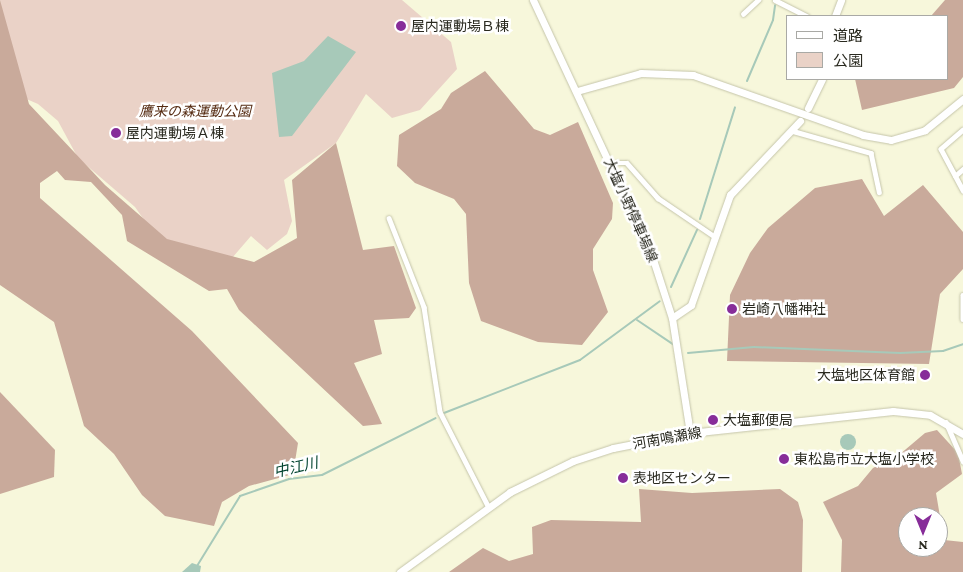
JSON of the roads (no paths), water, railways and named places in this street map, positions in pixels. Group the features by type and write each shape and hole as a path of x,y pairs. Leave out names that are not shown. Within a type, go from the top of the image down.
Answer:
{"main road":[{"name":"大塩小野停車場線","path":"533,0 651,253 672,318 690,433"},
{"path":"835,15 841,0"},
{"path":"577,91 641,73 693,75 862,135 891,140 925,130 963,98"},
{"path":"808,108 822,80"},
{"path":"672,318 691,305 714,236 737,185 793,131 800,121"},
{"name":"河南鳴瀬線","path":"400,572 488,506 573,461 690,433 893,411 917,412 946,421 963,434"}],"street":[{"path":"743,14 758,0"},
{"path":"775,0 805,15"},
{"path":"963,130 941,149 963,190"},
{"path":"793,131 871,153 879,192"},
{"path":"610,163 627,163 658,198 714,236"},
{"path":"954,176 963,169"},
{"path":"389,218 424,307 440,412 488,506"},
{"path":"963,295 963,319"},
{"path":"946,421 947,434 963,461"}],"waterway":[{"path":"747,81 773,20 775,5"},
{"path":"700,219 735,107"},
{"path":"671,287 697,230"},
{"name":"中江川","path":"444,413 580,360 660,301"},
{"path":"637,320 674,345"},
{"path":"688,353 754,347 900,353 943,351 963,344"},
{"name":"中江川","path":"197,566 240,496 289,479 322,475 436,418"}],"place":[{"name":"屋内運動場Ｂ棟","path":"401,26"},
{"name":"屋内運動場Ａ棟","path":"116,133"},
{"name":"岩崎八幡神社","path":"732,309"},
{"name":"大塩地区体育館","path":"925,375"},
{"name":"大塩郵便局","path":"713,420"},
{"name":"東松島市立大塩小学校","path":"784,459"},
{"name":"表地区センター","path":"623,478"}],"park label":[{"name":"鷹来の森運動公園","path":"195,111"}]}
